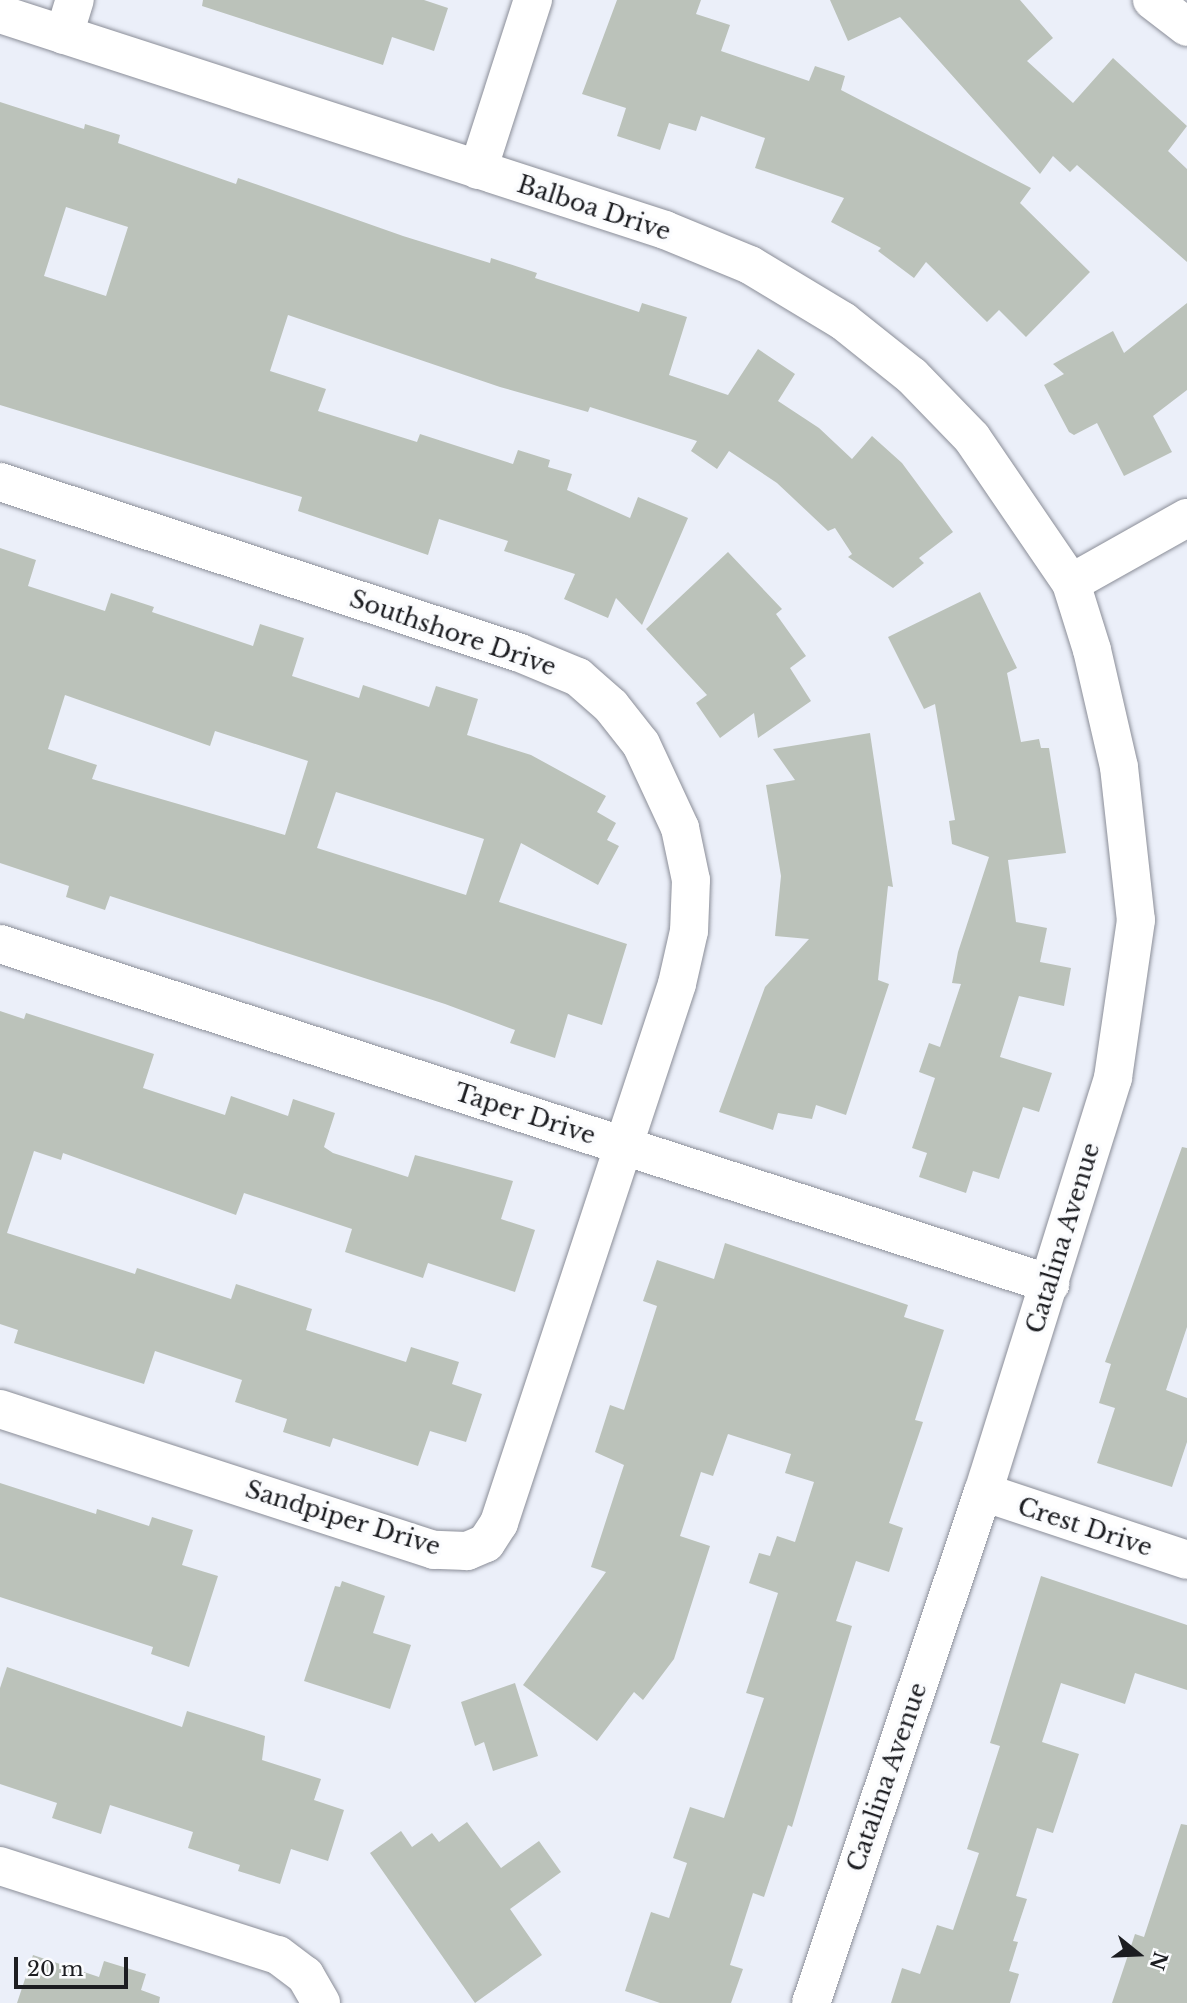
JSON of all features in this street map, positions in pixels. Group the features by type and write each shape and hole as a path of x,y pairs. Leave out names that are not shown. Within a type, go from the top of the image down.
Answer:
{"street":[{"path":"478,170 533,0"},
{"path":"1152,0 1187,27"},
{"name":"Balboa Drive","path":"0,14 70,18 478,170 665,230 737,260 843,321 912,376 972,438 1071,583"},
{"name":"Southshore Drive","path":"0,482 520,653 578,677 611,706 641,744 661,784 680,828 691,880 689,931 677,984 626,1146"},
{"path":"1071,583 1187,518"},
{"name":"Catalina Avenue","path":"811,2003 1050,1284 1113,1079 1136,920 1119,767 1092,650 1071,583"},
{"name":"Taper Drive","path":"0,944 1050,1284"},
{"name":"Sandpiper Drive","path":"0,1409 434,1550 467,1551 486,1543 499,1523 626,1146"},
{"name":"Crest Drive","path":"982,1492 1187,1560"},
{"path":"0,1866 278,1955 305,1975 321,2003"}],"building":[{"path":"203,0 424,0 448,8 434,51 392,37 383,65 202,6"},
{"path":"617,0 701,0 696,14 730,25 721,51 809,81 815,66 845,76 841,90 1031,188 1020,203 1090,272 1026,337 999,310 987,322 926,262 914,278 878,251 881,248 831,222 844,198 755,168 765,138 701,116 696,131 669,123 660,150 617,136 626,108 582,94"},
{"path":"830,0 1020,0 1053,38 1027,61 1073,103 1113,58 1187,126 1168,151 1187,169 1187,262 1077,165 1070,172 1053,156 1040,174 900,17 848,41"},
{"path":"0,102 84,129 85,124 120,135 118,143 236,184 238,178 403,236 490,263 491,258 537,273 535,278 639,312 642,303 687,317 669,375 728,395 758,349 795,374 778,401 819,428 852,459 872,436 902,463 953,532 919,558 924,563 893,588 848,557 852,554 835,528 828,531 777,483 729,451 717,469 691,451 697,441 590,407 588,412 500,387 288,315 270,371 326,389 318,411 417,442 420,434 513,464 518,450 550,460 548,467 572,474 567,490 630,518 638,497 688,518 642,625 616,598 608,618 564,599 575,574 504,551 508,541 439,519 428,555 298,511 302,497 0,405","holes":["66,207 128,227 106,296 44,276"]},
{"path":"1187,303 1187,390 1153,416 1172,452 1124,476 1097,423 1074,435 1069,432 1044,385 1064,374 1053,364 1113,331 1124,353"},
{"path":"0,548 36,560 28,586 105,611 111,593 154,607 152,612 253,646 260,624 304,638 292,676 359,698 363,685 429,707 436,686 478,699 467,735 531,755 606,796 597,812 616,823 607,840 619,846 598,885 521,843 499,902 627,944 602,1025 568,1014 555,1058 510,1043 515,1030 445,1004 110,896 105,910 66,897 69,886 0,863","holes":["65,695 210,746 215,731 308,761 285,835 92,779 97,765 48,749","336,792 484,839 466,895 317,848"]},
{"path":"728,552 782,609 776,614 806,656 790,668 811,701 758,738 754,713 720,738 696,703 707,695 646,629"},
{"path":"980,592 1017,668 1007,673 1021,742 1039,739 1041,748 1049,748 1066,853 1008,860 1016,922 1047,928 1040,962 1071,968 1064,1006 1019,996 1000,1057 1052,1073 1039,1112 1023,1107 999,1179 973,1171 966,1193 919,1177 927,1153 912,1148 935,1078 919,1072 929,1043 940,1047 961,984 952,983 958,952 989,857 952,844 949,821 955,820 935,704 924,709 888,637"},
{"path":"870,733 893,887 888,886 878,980 889,984 846,1115 816,1105 812,1119 778,1113 773,1130 719,1112 765,987 809,939 775,936 781,876 766,785 795,780 773,749"},
{"path":"0,1011 24,1019 26,1013 154,1054 143,1088 225,1115 231,1096 288,1116 293,1099 335,1113 324,1147 333,1153 408,1177 415,1155 513,1181 501,1219 535,1230 515,1292 428,1263 423,1278 345,1252 352,1229 244,1193 236,1215 63,1153 61,1160 34,1151 7,1233 135,1274 137,1268 231,1299 236,1284 312,1309 306,1330 406,1362 411,1347 459,1362 452,1384 482,1394 466,1442 430,1431 418,1466 333,1438 330,1447 283,1432 287,1419 235,1402 242,1380 155,1351 144,1384 14,1343 18,1330 0,1324"},
{"path":"1182,1147 1187,1148 1187,1327 1166,1390 1187,1398 1187,1442 1172,1487 1097,1463 1115,1408 1099,1403 1111,1364 1105,1362"},
{"path":"725,1243 908,1305 904,1317 944,1330 915,1420 923,1422 889,1523 903,1528 889,1572 856,1561 836,1621 852,1626 792,1827 788,1825 764,1897 753,1893 730,1965 743,1969 731,2003 660,2003 625,1991 651,1912 669,1918 687,1863 673,1858 690,1807 724,1818 764,1698 746,1693 778,1593 749,1583 759,1553 770,1556 777,1536 795,1542 814,1482 785,1473 791,1454 728,1434 713,1476 701,1472 680,1536 710,1546 674,1659 643,1700 634,1692 597,1741 523,1685 606,1572 591,1567 624,1465 595,1452 610,1405 624,1410 657,1306 643,1301 657,1260 714,1279"},
{"path":"0,1483 96,1514 97,1509 149,1526 152,1517 193,1530 182,1565 218,1576 189,1667 151,1654 153,1647 0,1597"},
{"path":"1041,1576 1187,1625 1187,1690 1135,1673 1125,1704 1061,1683 1042,1742 1079,1754 1053,1833 1037,1828 1016,1896 1027,1899 1013,1941 1018,1942 1009,1971 1019,1974 1010,2003 891,2003 902,1968 920,1974 937,1925 953,1930 979,1853 967,1849 1000,1746 990,1743"},
{"path":"342,1581 385,1596 373,1633 411,1645 390,1709 304,1681 335,1586 340,1587"},
{"path":"7,1667 182,1727 187,1711 265,1736 262,1760 321,1779 314,1800 344,1810 328,1861 291,1849 280,1884 238,1871 240,1865 188,1848 193,1832 110,1805 101,1834 52,1818 57,1803 0,1784 0,1688"},
{"path":"515,1683 538,1756 493,1771 484,1742 475,1746 461,1702"},
{"path":"467,1822 501,1868 539,1841 561,1872 510,1909 542,1955 475,2003 370,1853 401,1831 412,1847 432,1833 439,1842"},
{"path":"1181,1824 1187,1825 1187,2003 1112,2003 1135,1934 1144,1937"},
{"path":"33,1955 99,1977 104,1961 146,1974 141,1990 160,1997 159,2003 17,2003"}]}
